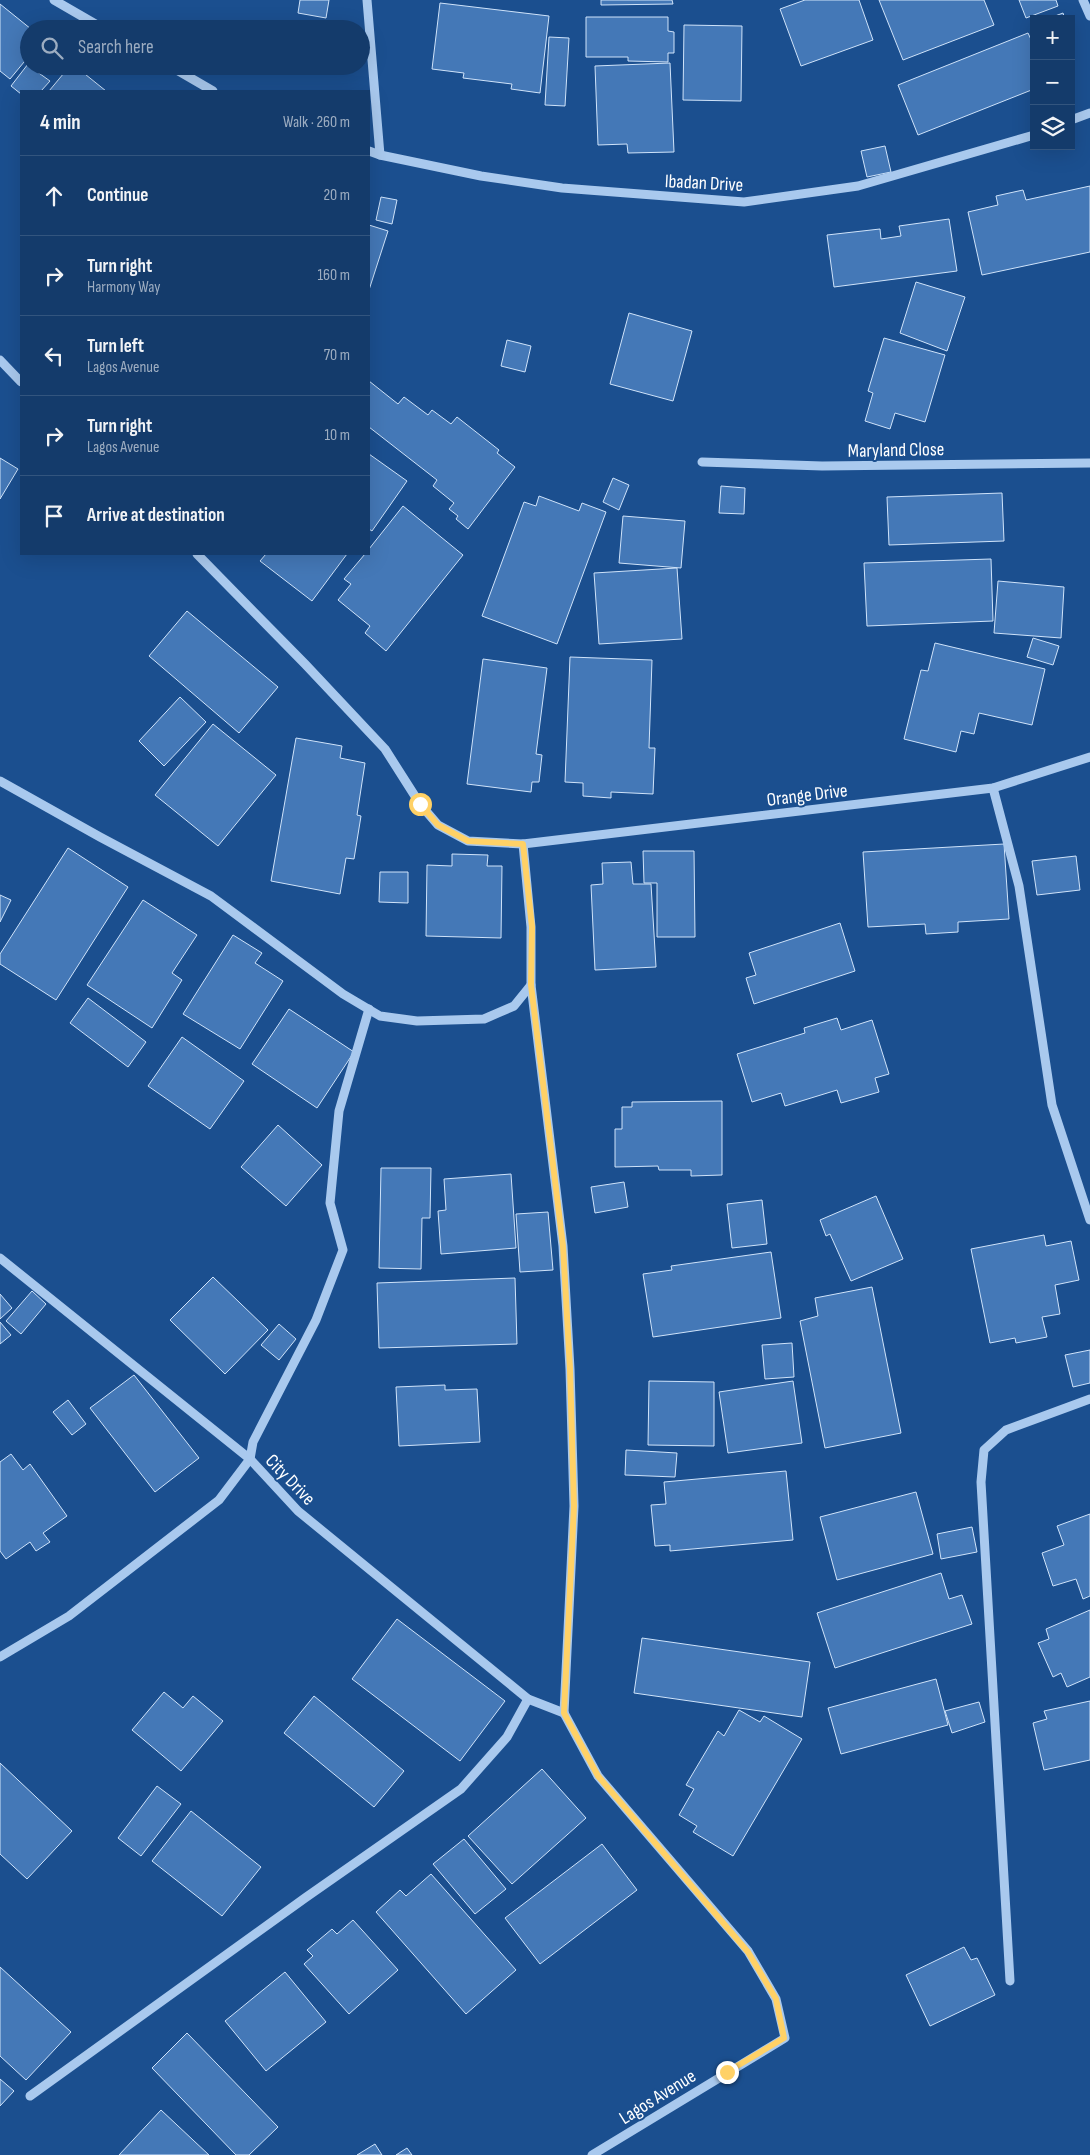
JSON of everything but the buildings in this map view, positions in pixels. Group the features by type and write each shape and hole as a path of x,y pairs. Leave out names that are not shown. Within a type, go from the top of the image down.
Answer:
{"street":[{"path":"54,0 88,20"},
{"path":"368,0 370,20"},
{"path":"1083,0 1090,16"},
{"path":"370,26 380,156"},
{"path":"185,75 211,90"},
{"path":"1075,119 1090,113"},
{"name":"Ibadan Drive","path":"370,151 380,156 481,176 562,188 744,202 858,186 1030,136"},
{"path":"0,360 20,381"},
{"name":"Maryland Close","path":"702,462 822,466 1090,463"},
{"name":"Orange Drive","path":"198,555 306,664 385,749 420,804 438,825 468,841 523,844 993,788 1090,757"},
{"path":"0,781 211,896 343,994 380,1016 416,1022 484,1019 514,1006 531,985"},
{"path":"993,788 1020,886 1052,1105 1090,1220"},
{"path":"523,844 532,927 531,985 563,1246 570,1369 574,1506 564,1713"},
{"path":"0,1657 69,1616 219,1500 250,1459 252,1442 316,1320 343,1250 330,1203 338,1120 369,1009"},
{"name":"City Drive","path":"0,1258 250,1459 298,1511 528,1699 564,1713"},
{"path":"1010,1981 981,1482 984,1450 1006,1430 1090,1399"},
{"path":"30,2096 305,1898 462,1789 508,1738 528,1699"},
{"name":"Lagos Avenue","path":"564,1713 598,1776 748,1952 776,1999 784,2038 592,2155"}],"route":[{"path":"420,804 438,825 468,841 523,844 532,927 531,985 563,1246 570,1369 574,1506 564,1713 598,1776 748,1952 776,1999 784,2038 727,2072"}]}
